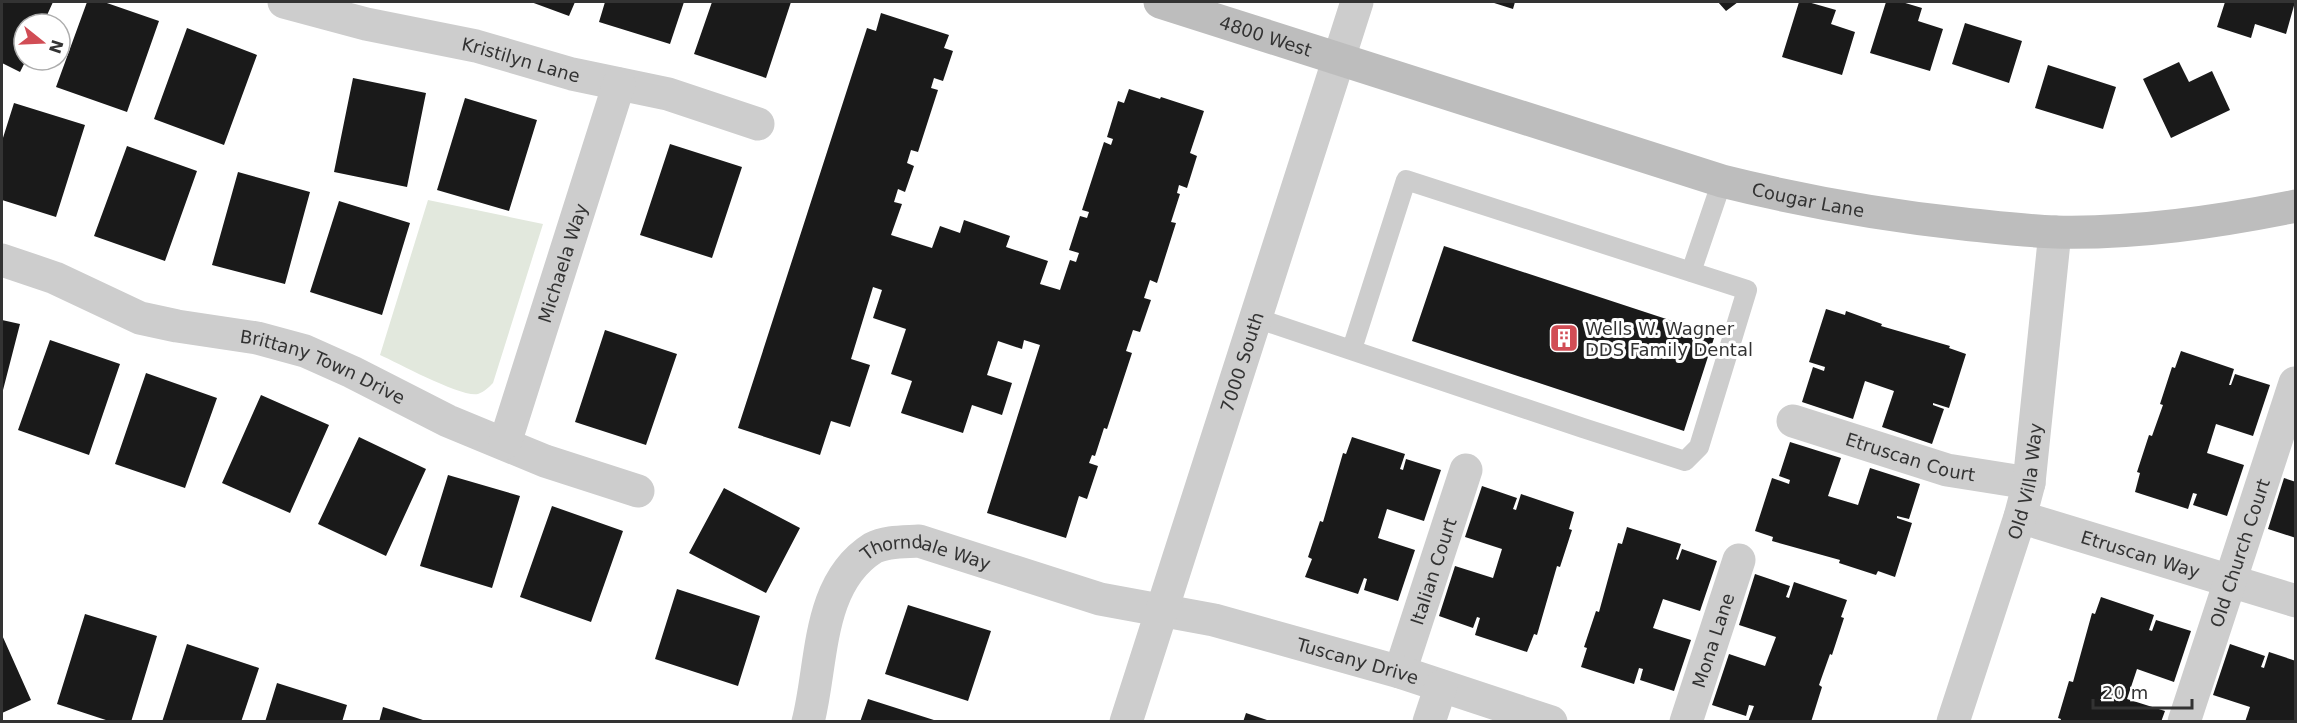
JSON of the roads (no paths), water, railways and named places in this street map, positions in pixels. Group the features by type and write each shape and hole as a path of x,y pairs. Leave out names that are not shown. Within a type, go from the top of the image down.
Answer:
{"main road":[{"name":"4800 West","path":"1160,2 1339,59"},
{"name":"Cougar Lane","path":"1339,59 1722,181 1769,193 1864,211 1932,221 2055,232 2184,225 2295,206"}],"street":[{"name":"Kristilyn Lane","path":"284,2 366,24 476,46 572,74 668,94 758,124"},
{"name":"7000 South","path":"1126,722 1358,2"},
{"name":"Michaela Way","path":"505,443 619,84"},
{"name":"Old Villa Way","path":"1953,722 2029,483 2055,232"},
{"name":"Brittany Town Drive","path":"2,260 55,278 140,318 257,338 305,351 352,372 448,421 546,461 638,491"},
{"name":"Old Church Court","path":"2184,722 2295,383"},
{"name":"Etruscan Court","path":"1793,421 1947,470 2029,483"},
{"name":"Italian Court","path":"1400,672 1466,470"},
{"name":"Etruscan Way","path":"2020,517 2295,601"},
{"name":"Thorndale Way","path":"808,722 825,625 835,593 847,572 874,548 896,542 919,541 1100,599 1162,611"},
{"name":"Mona Lane","path":"1686,722 1739,560"},
{"name":"Tuscany Drive","path":"1162,611 1214,620 1400,672 1551,722"},
{"path":"1429,722 1441,686"}],"lane":[{"path":"1256,318 1685,461 1699,447 1747,290 1406,180 1352,349"},
{"path":"1691,272 1722,181"}],"place":[{"name":"Wells W. Wagner DDS Family Dental","path":"1564,338"}]}
